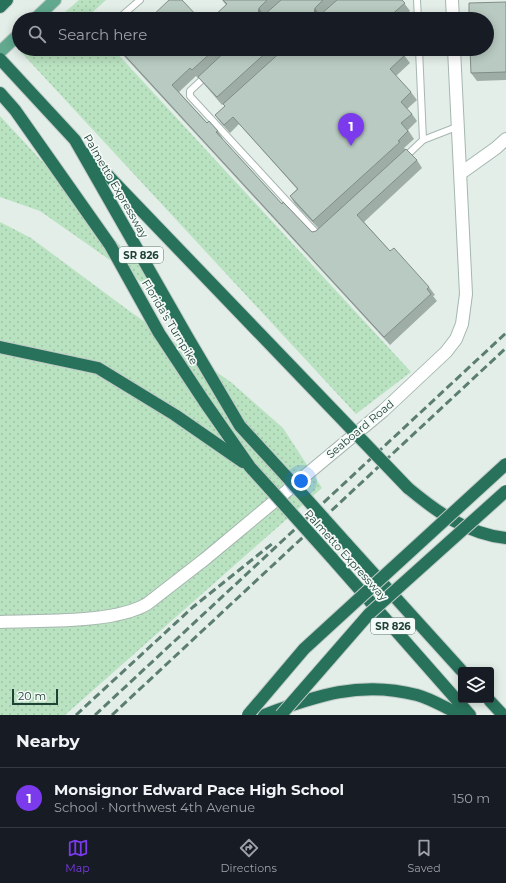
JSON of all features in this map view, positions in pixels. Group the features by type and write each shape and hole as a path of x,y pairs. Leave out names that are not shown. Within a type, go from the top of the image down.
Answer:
{"highway":[{"path":"0,7 7,0"},
{"name":"Palmetto Expressway","path":"0,59 75,140 240,426 458,667"},
{"name":"Florida's Turnpike","path":"0,93 15,110 110,245 159,333 250,467"},
{"path":"75,140 408,488 452,521 481,533 506,538"},
{"name":"SR 826","path":"0,347 98,368 175,415 250,467"},
{"path":"248,715 304,649 506,464"},
{"name":"Palmetto Expressway","path":"250,467 454,695 470,715"},
{"path":"281,715 369,614 506,491"},
{"path":"264,715 314,697 347,691 377,689 418,696 462,715"},
{"path":"492,703 502,715"}],"main road":[{"path":"42,12 55,0"},
{"path":"0,52 12,41"},
{"path":"502,715 506,710"}],"street":[{"path":"452,0 453,12"},
{"name":"Seaboard Road","path":"0,622 111,616 125,614 136,610 157,597 205,559 383,411 446,352 456,339 462,324 466,294 454,56"},
{"path":"461,173 506,139"}],"lane":[{"path":"126,12 140,0"},
{"path":"417,0 418,12"},
{"path":"419,56 423,140"},
{"path":"213,70 190,93 190,96 318,235 324,230"},
{"path":"212,120 218,115"},
{"path":"400,162 423,140 458,126"}],"green space":[{"path":"79,0 106,0 93,12 65,12"},
{"path":"25,56 119,56 411,372 356,414"},
{"path":"0,116 177,307 40,211 0,197"},
{"path":"0,222 31,238 128,310 232,383 283,428 322,488 65,715 0,715"}],"building":[{"path":"169,0 182,0 193,12 156,12"},
{"path":"223,0 267,0 259,8 258,12 218,12 227,4"},
{"path":"281,0 323,0 315,8 314,12 267,12"},
{"path":"337,0 402,0 405,3 395,12 323,12"},
{"path":"506,2 506,72 471,73 470,56 494,56 494,12 469,12 469,3"},
{"path":"125,56 207,56 192,70 190,68 172,85 207,123 209,121 218,131 216,132 282,204 283,202 312,232 316,231 406,149 417,160 357,215 390,251 394,248 429,287 427,289 431,294 384,337"},
{"path":"220,56 262,56 217,97 198,77"},
{"path":"276,56 404,56 390,69 411,92 401,102 412,114 401,123 408,131 398,141 400,142 313,221 290,196 298,189 233,117 224,125 215,115 225,106 223,104"}],"railway":[{"path":"95,715 506,333"},
{"path":"112,715 506,348"},
{"path":"76,715 193,607 273,543"}],"place":[{"name":"Monsignor Edward Pace High School","path":"351,146"}]}
